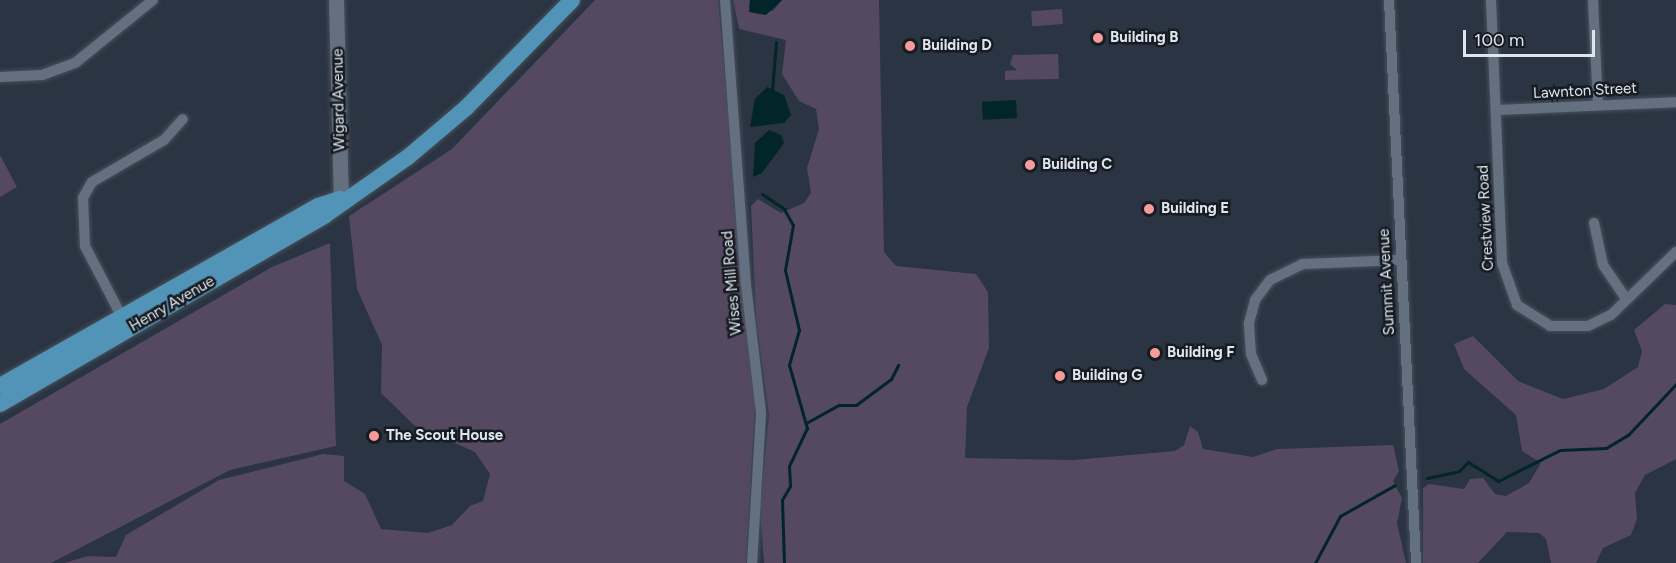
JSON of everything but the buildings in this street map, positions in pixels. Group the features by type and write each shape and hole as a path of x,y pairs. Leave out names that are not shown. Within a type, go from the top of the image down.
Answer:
{"main road":[{"name":"Henry Avenue","path":"0,404 125,323 318,206 341,199 439,133 572,0"},
{"name":"Henry Avenue","path":"0,386 125,323"}],"street":[{"path":"0,77 32,76 75,63 153,0"},
{"name":"Wigard Avenue","path":"336,0 341,199"},
{"name":"Wises Mill Road","path":"725,0 748,304 761,413 752,563"},
{"name":"Summit Avenue","path":"1389,0 1416,563"},
{"name":"Crestview Road","path":"1491,0 1503,272 1517,305 1540,322 1576,329 1600,322 1627,300 1676,252"},
{"path":"1593,0 1598,105"},
{"name":"Lawnton Street","path":"1496,110 1676,102"},
{"path":"125,323 85,246 83,198 97,178 164,140 183,118"},
{"path":"1594,223 1603,265 1627,300"},
{"path":"1262,380 1251,354 1249,323 1255,300 1270,280 1303,264 1401,260"}],"shaded area":[{"path":"595,0 718,0 755,403 746,563 64,563 88,556 116,557 126,535 219,480 323,454 344,456 344,481 365,494 381,529 428,533 452,525 470,506 483,501 490,474 475,452 414,425 381,393 382,345 357,289 349,216 452,149"},
{"path":"733,0 750,0 749,8 773,11 782,0 879,0 884,252 896,266 976,274 988,292 989,348 967,407 965,458 1074,460 1175,451 1184,445 1190,426 1198,432 1203,449 1253,457 1277,449 1393,445 1399,471 1393,481 1402,498 1397,523 1406,563 764,563 760,510 769,415 756,318 751,206 758,199 781,213 804,203 811,193 807,168 819,129 816,109 799,101 782,74 786,40 739,29"},
{"path":"750,0 782,0 766,15 749,12"},
{"path":"1062,9 1063,24 1032,26 1031,11"},
{"path":"1058,54 1059,79 1005,80 1005,71 1017,70 1010,64 1013,55"},
{"path":"767,87 784,95 791,115 784,123 750,127 755,99"},
{"path":"1016,100 1017,118 983,120 982,102"},
{"path":"769,130 781,135 784,143 762,173 753,177 755,143"},
{"path":"0,155 17,187 0,197"},
{"path":"330,243 336,446 230,470 51,563 0,563 0,424 272,267"},
{"path":"1665,304 1676,305 1676,459 1645,475 1635,493 1637,519 1631,535 1603,548 1596,563 1551,563 1546,539 1539,533 1507,532 1478,563 1423,563 1423,488 1429,484 1464,489 1470,479 1483,478 1495,494 1506,496 1529,483 1541,463 1522,451 1516,415 1464,369 1454,344 1473,336 1518,381 1563,399 1604,389 1638,367 1642,351 1634,330"}],"waterway":[{"path":"772,90 776,42"},
{"path":"762,194 784,209 793,225 785,270 799,330 789,365 807,428 789,466 790,486 782,500 784,563"},
{"path":"806,423 839,405 856,405 891,379 898,365"},
{"path":"1427,478 1459,471 1468,462 1498,481 1560,450 1606,448 1628,435 1676,384"},
{"path":"1315,563 1340,516 1395,485"}],"place":[{"name":"Building B","path":"1098,38"},
{"name":"Building D","path":"910,46"},
{"name":"Building C","path":"1030,165"},
{"name":"Building E","path":"1149,209"},
{"name":"Building F","path":"1155,353"},
{"name":"Building G","path":"1060,376"},
{"name":"The Scout House","path":"374,436"}]}
